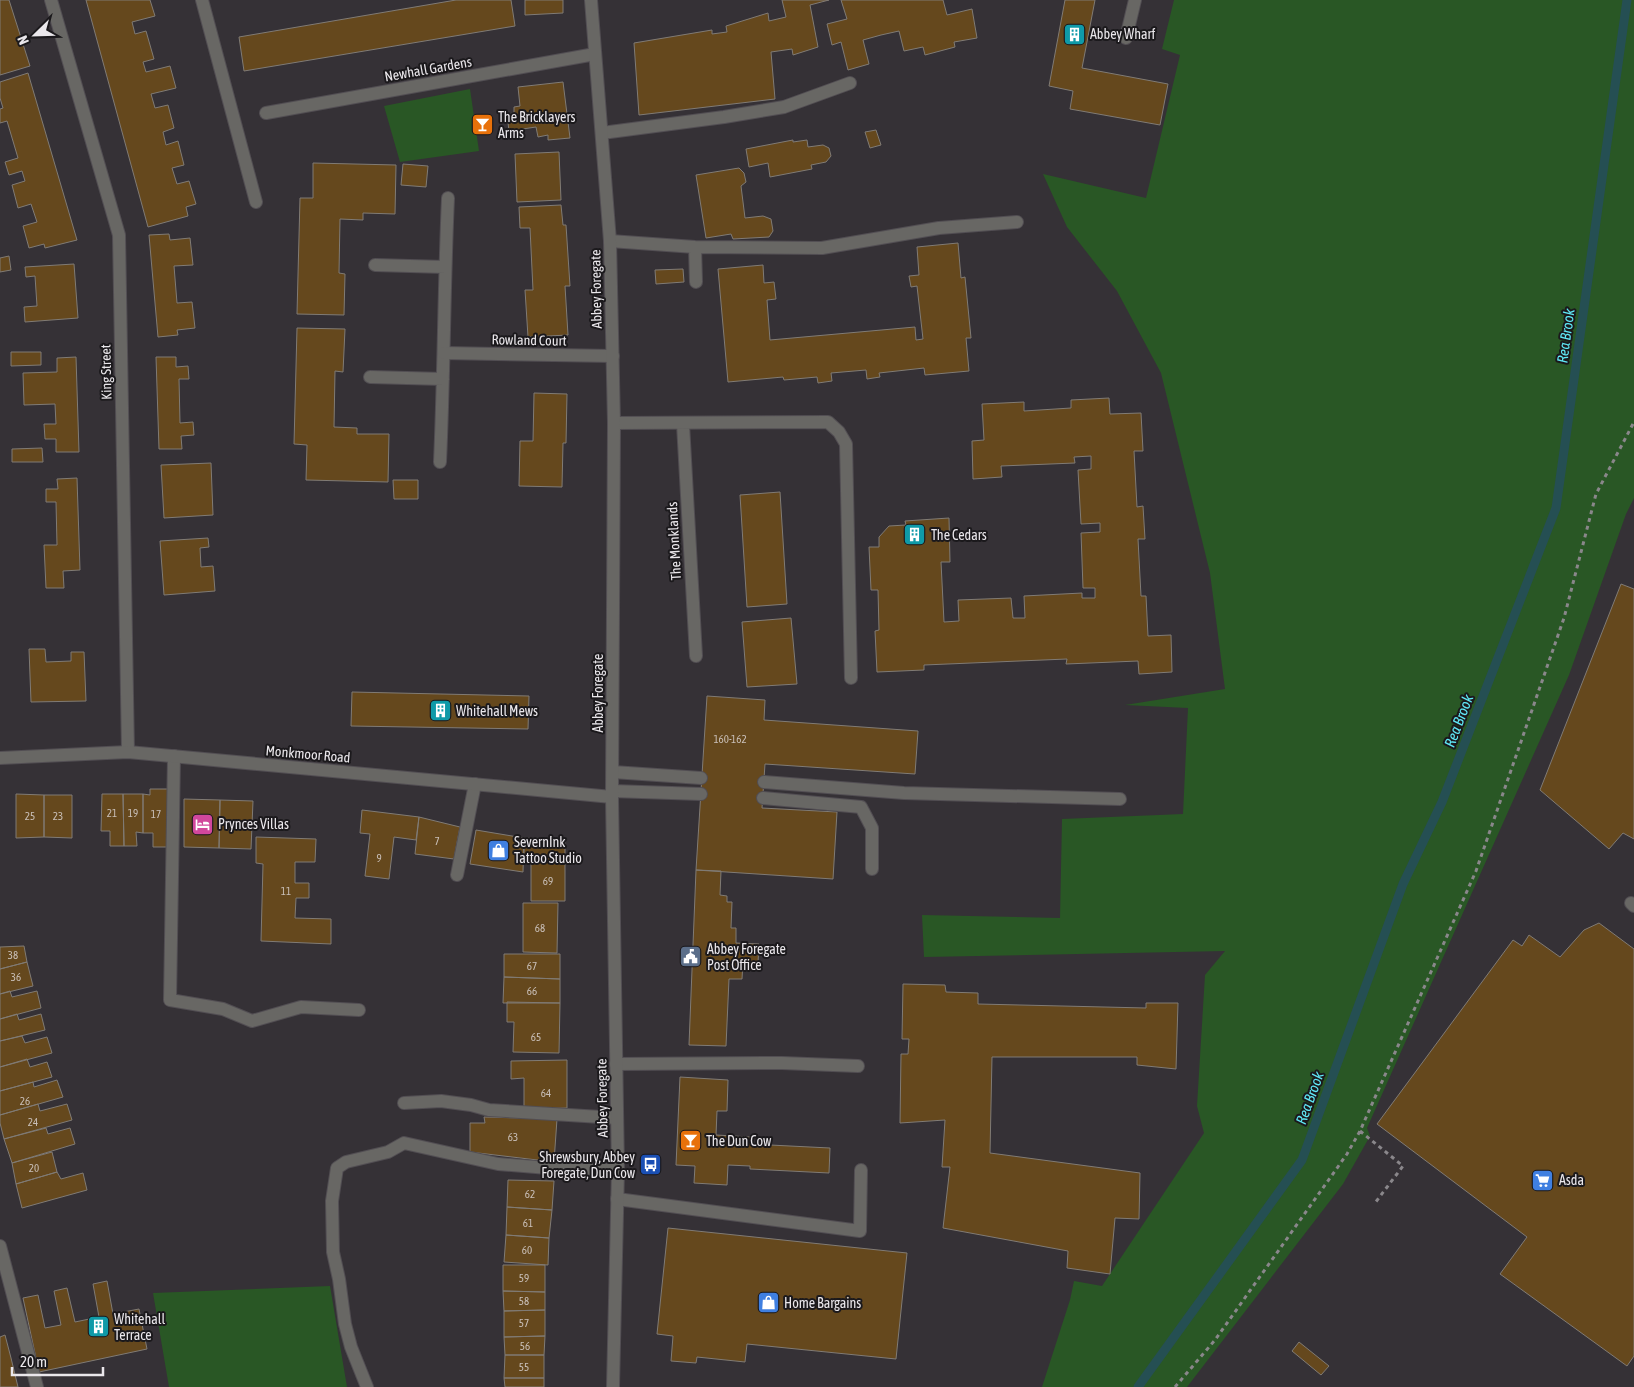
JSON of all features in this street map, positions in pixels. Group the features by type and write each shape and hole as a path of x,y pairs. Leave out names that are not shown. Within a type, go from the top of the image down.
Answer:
{"street":[{"name":"King Street","path":"51,0 119,235 128,752"},
{"path":"202,0 256,202"},
{"name":"Abbey Foregate","path":"591,0 610,241 613,356 612,794 618,1170 613,1387"},
{"path":"1126,38 1135,0"},
{"name":"Newhall Gardens","path":"266,113 595,54"},
{"path":"602,133 784,107 850,83"},
{"path":"440,462 444,353 444,267 448,198"},
{"path":"610,241 695,247 822,248 939,228 1018,222"},
{"path":"695,247 696,282"},
{"path":"375,265 444,267"},
{"name":"Rowland Court","path":"444,353 613,356"},
{"path":"370,376 443,380"},
{"path":"614,423 828,422 839,432 846,444 851,678"},
{"name":"The Monklands","path":"683,424 696,656"},
{"name":"Monkmoor Road","path":"0,758 128,752 475,784 612,794 700,794"},
{"path":"174,756 170,1000 222,1009 252,1021 301,1007 359,1010"},
{"path":"613,772 701,778"},
{"path":"764,782 904,792 1120,799"},
{"path":"457,875 475,784"},
{"path":"763,798 861,807 872,828 872,869"},
{"path":"616,1064 782,1063 858,1066"},
{"path":"404,1103 441,1101 489,1110 617,1118"},
{"path":"367,1387 351,1347 345,1324 333,1252 332,1201 337,1168 346,1162 388,1152 404,1143 498,1164 572,1170 618,1170"},
{"path":"617,1199 860,1231 862,1170"},
{"path":"0,1246 37,1387"}],"path":[{"path":"1175,1387 1215,1340 1348,1154 1360,1131 1476,871 1564,618 1596,494 1634,422"},
{"path":"1360,1131 1403,1166 1375,1203"}],"green space":[{"path":"1174,0 1634,0 1634,498 1626,514 1569,675 1367,1128 1370,1136 1343,1184 1187,1387 1042,1387 1070,1300 1074,1281 1102,1286 1204,1133 1197,1106 1205,975 1225,951 924,957 922,915 1060,918 1062,819 1183,814 1188,708 1125,705 1225,689 1210,573 1161,373 1117,291 1067,227 1043,174 1146,198 1180,55 1162,49"},
{"path":"470,89 479,151 400,162 384,106"},
{"path":"330,1286 347,1387 169,1387 153,1293"}],"building":[{"path":"0,0 9,0 30,66 0,75"},
{"path":"86,0 150,0 155,16 132,22 135,34 146,31 154,59 143,62 146,72 170,66 176,88 151,94 155,108 168,105 174,128 163,132 166,145 178,141 184,165 172,168 177,184 189,181 196,204 186,207 188,216 148,227"},
{"path":"456,0 511,0 515,26 244,71 239,37"},
{"path":"525,0 563,0 563,13 525,15"},
{"path":"782,0 829,0 810,5 818,47 793,55 792,49 771,52 775,99 639,115 634,43 712,30 712,34 727,32 726,26 768,13 769,21 786,17"},
{"path":"841,0 943,0 947,15 972,9 977,38 954,42 955,47 925,55 923,47 904,51 899,31 881,35 863,40 869,64 848,70 841,42 832,45 827,24 847,19"},
{"name":"Abbey Wharf","path":"1065,0 1095,0 1082,68 1168,84 1160,125 1070,109 1073,91 1049,86"},
{"path":"28,73 77,240 45,248 44,244 29,248 23,226 37,222 31,204 18,208 12,185 25,181 22,171 9,175 5,162 18,158 7,121 0,123 0,109 3,108 0,98 0,82"},
{"path":"563,82 570,138 548,140 548,135 538,137 536,127 509,131 507,114 514,113 514,107 520,106 518,87"},
{"path":"876,130 881,145 870,148 865,132"},
{"path":"793,140 793,142 807,140 808,147 823,145 829,148 831,156 826,162 811,165 812,169 770,177 768,163 749,167 746,149"},
{"path":"559,152 561,200 517,202 515,154"},
{"path":"313,163 396,165 395,214 363,213 363,220 340,219 339,273 345,274 344,315 297,314 300,198 313,198"},
{"path":"403,164 428,166 426,187 401,185"},
{"path":"739,168 744,173 746,182 741,186 745,218 763,216 771,219 773,231 769,237 733,239 731,234 706,238 696,175"},
{"path":"561,205 563,225 566,225 570,286 565,286 568,335 528,337 525,290 533,290 530,228 520,228 519,207"},
{"path":"169,234 170,240 190,238 193,265 174,266 177,303 192,302 195,328 177,330 178,335 158,337 149,235"},
{"path":"958,243 961,278 965,277 971,338 966,338 969,371 925,375 924,368 879,373 880,377 867,379 866,370 831,373 832,381 818,383 817,377 784,380 783,377 728,382 718,269 763,265 764,283 774,282 776,299 767,300 770,340 915,327 916,340 923,339 917,286 911,287 909,276 919,275 917,247"},
{"path":"9,256 11,270 0,272 0,258"},
{"path":"74,264 78,318 25,322 24,307 37,306 35,276 26,277 25,267"},
{"path":"683,269 684,282 656,284 655,270"},
{"path":"297,328 345,329 343,372 335,371 334,427 357,428 357,434 389,434 388,482 306,480 307,445 294,444"},
{"path":"11,352 41,352 41,365 11,366"},
{"path":"76,357 79,452 56,452 56,439 45,439 44,424 56,424 55,404 24,405 23,373 57,372 57,358"},
{"path":"156,357 176,357 176,367 188,366 189,379 179,379 180,423 193,422 194,435 181,436 182,449 159,449"},
{"path":"534,393 567,394 566,443 563,443 562,487 519,486 520,441 533,441"},
{"name":"The Cedars","path":"1109,398 1110,414 1141,413 1143,451 1134,451 1137,507 1143,506 1145,539 1138,539 1141,596 1146,596 1148,636 1171,635 1172,672 1139,674 1138,661 1066,664 1067,659 924,665 924,670 877,672 875,631 879,630 878,590 871,590 869,547 879,547 879,537 889,526 906,525 905,521 949,518 950,562 941,562 944,622 959,621 958,600 1011,598 1013,618 1025,618 1024,596 1082,593 1082,598 1095,598 1095,588 1083,588 1081,533 1100,532 1100,523 1081,524 1078,470 1091,469 1091,456 1074,457 1075,463 1001,466 1002,477 973,479 972,441 984,440 982,404 1024,402 1024,411 1071,408 1071,400"},
{"path":"42,448 43,462 12,462 12,449"},
{"path":"211,463 213,515 164,518 161,465"},
{"path":"77,478 80,570 63,571 64,588 46,588 44,545 57,545 56,502 46,502 46,489 58,489 57,479"},
{"path":"393,480 418,480 418,499 394,499"},
{"path":"780,492 787,604 747,607 740,495"},
{"path":"208,538 209,547 200,548 201,567 213,566 215,591 164,595 160,541"},
{"path":"1621,584 1634,589 1634,839 1623,833 1609,849 1540,790"},
{"path":"791,618 797,684 747,687 742,622"},
{"path":"29,649 45,649 46,662 71,661 71,652 84,652 86,701 31,702"},
{"name":"Whitehall Mews","path":"352,692 529,696 528,729 351,726"},
{"path":"707,696 765,700 764,720 918,731 915,774 765,764 762,808 837,812 833,879 696,870"},
{"path":"150,789 169,789 168,847 153,847 153,833 143,833 143,794 150,795"},
{"path":"16,794 44,795 44,837 16,838"},
{"path":"102,794 123,794 124,846 110,846 110,831 101,831"},
{"path":"123,794 143,794 143,833 136,832 137,846 124,846"},
{"path":"44,795 72,795 72,838 44,837"},
{"name":"Prynces Villas","path":"184,799 220,800 219,848 184,847"},
{"name":"Prynces Villas","path":"220,800 253,801 251,849 219,848"},
{"path":"362,810 419,817 416,840 394,837 389,879 365,876 370,834 360,833"},
{"path":"419,817 460,827 454,859 415,854"},
{"name":"SevernInk Tattoo Studio","path":"476,830 524,838 523,872 470,864"},
{"path":"256,837 316,839 315,862 295,862 295,883 309,883 309,898 296,898 295,918 331,919 331,944 261,941 263,864 256,863"},
{"path":"524,838 565,839 565,901 531,901 531,862 524,862"},
{"path":"696,870 721,871 720,895 727,896 727,902 732,902 731,928 736,928 736,943 759,944 758,963 743,962 742,979 729,979 726,1046 689,1045"},
{"path":"523,903 558,903 557,953 523,952"},
{"name":"Asda","path":"1599,923 1634,949 1634,1356 1627,1366 1500,1274 1527,1237 1377,1124 1513,940 1522,946 1529,935 1560,957 1584,930"},
{"path":"24,946 27,962 0,969 0,947"},
{"path":"504,954 560,954 560,979 504,977"},
{"path":"27,962 33,986 0,994 0,969"},
{"path":"504,977 560,979 560,1003 503,1003"},
{"path":"903,984 945,985 946,992 978,993 978,1004 1146,1008 1146,1003 1178,1003 1176,1069 1137,1065 1137,1057 992,1057 990,1153 1140,1173 1139,1219 1115,1218 1110,1274 1067,1268 1068,1251 943,1228 950,1167 942,1167 945,1120 900,1123 901,1054 908,1054 909,1039 902,1039"},
{"path":"10,991 12,997 37,991 41,1008 0,1019 0,994"},
{"path":"507,1002 560,1003 559,1053 513,1052 514,1022 507,1022"},
{"path":"17,1014 19,1020 41,1014 45,1030 0,1041 0,1019"},
{"path":"22,1036 25,1043 47,1037 52,1053 0,1067 0,1041"},
{"path":"27,1059 30,1067 47,1062 52,1077 0,1091 0,1067"},
{"path":"567,1060 567,1108 524,1109 524,1078 511,1079 511,1061"},
{"path":"680,1077 728,1080 727,1111 717,1111 716,1135 750,1137 750,1144 830,1148 829,1173 750,1169 750,1166 728,1165 727,1185 694,1183 695,1166 676,1165"},
{"path":"57,1080 63,1097 0,1115 0,1091 33,1082 34,1087"},
{"path":"38,1104 40,1111 67,1104 72,1120 4,1139 0,1115"},
{"path":"484,1117 557,1119 554,1162 470,1152 470,1123 485,1123"},
{"path":"46,1128 48,1134 70,1128 75,1144 12,1163 4,1139"},
{"path":"52,1152 57,1172 16,1184 12,1163"},
{"path":"57,1172 61,1179 83,1173 87,1190 22,1208 16,1184"},
{"path":"508,1180 554,1181 552,1210 507,1207"},
{"path":"507,1207 552,1210 549,1238 506,1235"},
{"path":"668,1228 907,1253 896,1359 747,1344 745,1362 697,1357 696,1363 671,1361 673,1336 657,1334"},
{"path":"506,1235 549,1238 548,1265 504,1262"},
{"path":"503,1265 545,1265 545,1292 503,1291"},
{"name":"Whitehall Terrace","path":"107,1281 113,1314 139,1309 147,1349 39,1372 23,1298 38,1295 45,1328 61,1325 54,1291 67,1288 75,1322 99,1317 93,1284"},
{"path":"503,1291 545,1292 545,1310 504,1311"},
{"path":"545,1310 545,1336 504,1337 504,1311"},
{"path":"5,1335 18,1387 0,1387 0,1337"},
{"path":"545,1336 544,1355 505,1355 504,1337"},
{"path":"1299,1342 1329,1366 1321,1375 1292,1351"},
{"path":"505,1355 544,1355 544,1378 504,1378"},
{"path":"504,1378 544,1378 544,1387 505,1387"}],"waterway":[{"name":"Rea Brook","path":"1138,1387 1302,1160 1403,884 1442,802 1556,508 1627,0"}],"place":[{"name":"Abbey Wharf","path":"1074,34"},
{"name":"The Bricklayers Arms","path":"482,125"},
{"name":"The Cedars","path":"915,535"},
{"name":"Whitehall Mews","path":"440,711"},
{"name":"Prynces Villas","path":"202,824"},
{"name":"SevernInk Tattoo Studio","path":"498,850"},
{"name":"Abbey Foregate Post Office","path":"691,957"},
{"name":"The Dun Cow","path":"690,1141"},
{"name":"Shrewsbury, Abbey Foregate, Dun Cow","path":"651,1165"},
{"name":"Asda","path":"1543,1180"},
{"name":"Home Bargains","path":"768,1303"},
{"name":"Whitehall Terrace","path":"98,1327"}]}
